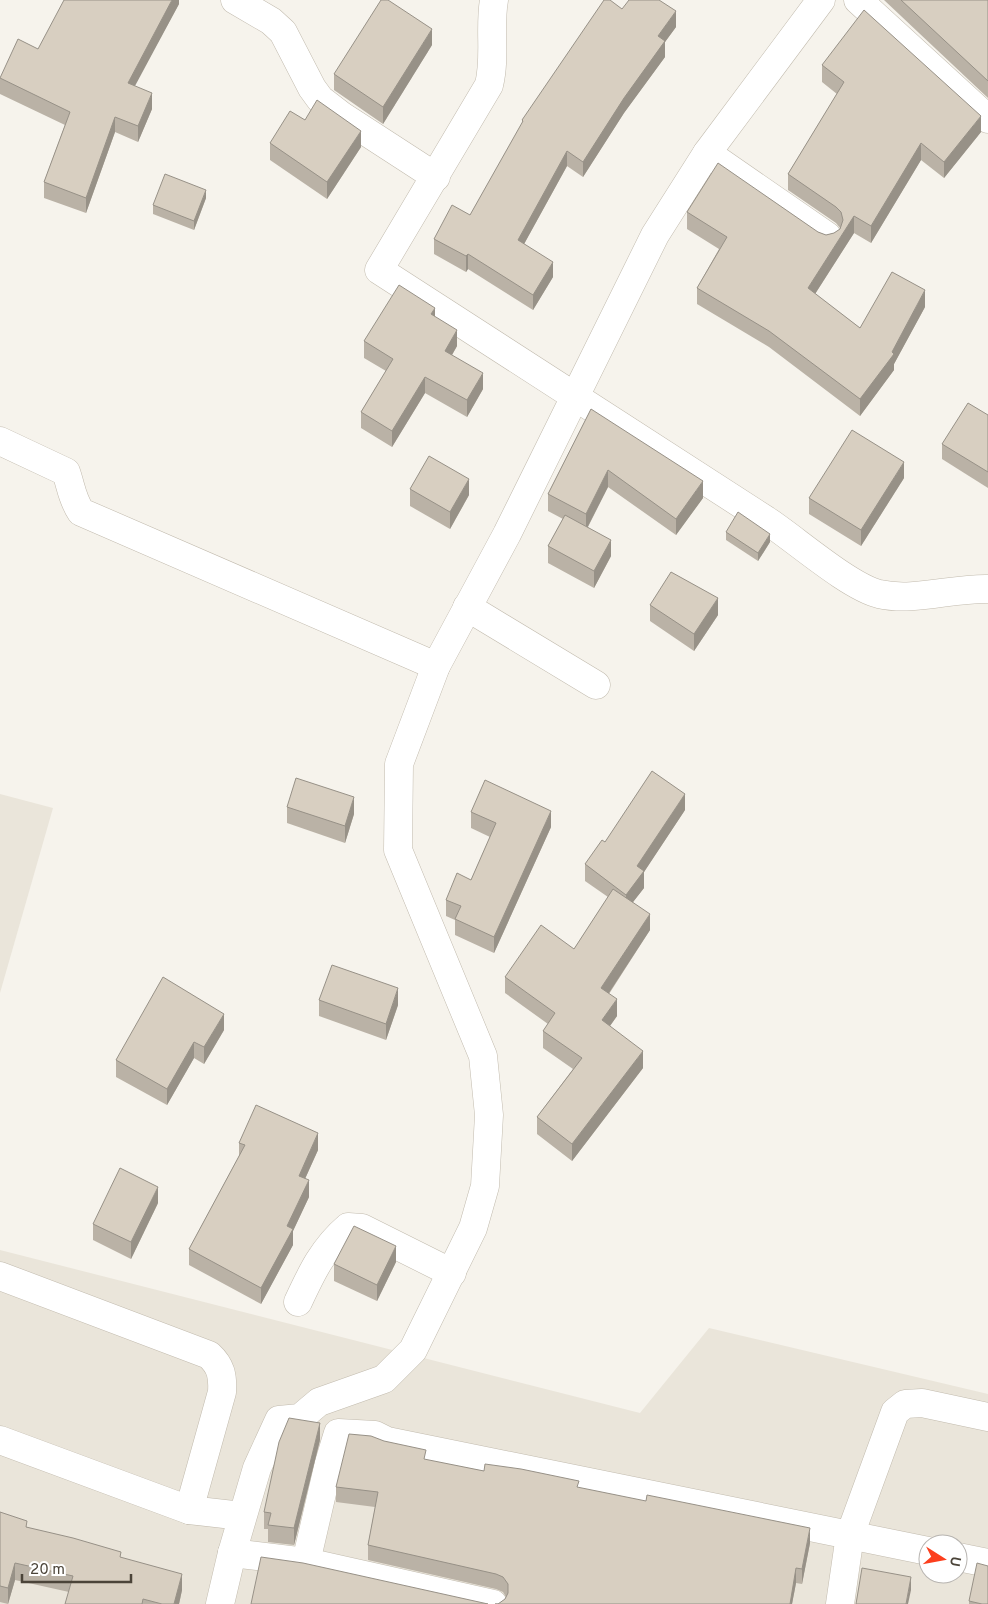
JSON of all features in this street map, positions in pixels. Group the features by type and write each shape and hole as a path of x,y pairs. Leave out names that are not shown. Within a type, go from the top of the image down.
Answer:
{"street":[{"path":"235,0 271,21 283,32 312,88 320,99 342,116 436,177"},
{"path":"494,0 491,33 493,70 488,85 380,270 774,526 849,578 878,593 906,597 966,588 988,588"},
{"path":"858,0 988,120"},
{"path":"220,1604 256,1468 279,1420 300,1418 319,1402 384,1379 413,1350 473,1228 485,1186 489,1115 483,1056 398,850 399,764 436,666 507,534 573,396 655,235 707,153 813,4"},
{"path":"707,153 827,236"},
{"path":"0,441 66,472 72,486 73,501 81,512 436,666"},
{"path":"467,607 596,685"},
{"path":"298,1302 318,1260 336,1237 348,1227 362,1228 452,1273"},
{"path":"0,1276 208,1355 216,1361 223,1378 222,1392 190,1510"},
{"path":"840,1604 850,1535 895,1412 905,1404 922,1403 988,1417"},
{"path":"306,1562 329,1463 338,1433 376,1435 387,1441 918,1549"},
{"path":"0,1440 190,1510 242,1516"},
{"path":"232,1553 306,1562 493,1604"},
{"path":"968,1559 988,1563"}],"shaded area":[{"path":"0,794 53,808 0,993"},
{"path":"0,1250 640,1413 709,1328 988,1394 988,1604 0,1604"}],"building":[{"path":"64,0 172,0 128,83 152,93 138,126 115,117 86,198 44,182 70,112 0,78 18,39 38,49"},
{"path":"381,0 388,0 432,29 383,107 334,74"},
{"path":"604,0 610,0 622,9 629,0 659,0 676,11 658,36 665,41 624,98 583,162 567,151 518,240 553,262 533,295 468,254 466,256 434,239 452,205 470,215 522,120"},
{"path":"901,0 988,0 988,81"},
{"path":"864,10 981,116 944,162 921,143 871,226 854,216 808,288 860,328 892,272 925,290 892,352 894,354 860,399 769,331 697,288 727,237 687,212 718,163 818,232 826,235 840,229 843,220 841,212 788,174 844,82 822,65"},
{"path":"317,100 361,131 327,182 270,143 290,111 305,120"},
{"path":"165,174 206,190 194,221 153,205"},
{"path":"399,285 435,308 431,314 457,330 445,351 483,373 467,400 425,377 392,431 361,412 393,359 364,341"},
{"path":"968,403 988,415 988,472 942,444"},
{"path":"591,409 703,481 676,519 608,470 586,514 548,494"},
{"path":"852,430 904,462 861,530 809,498"},
{"path":"429,456 469,479 450,512 410,489"},
{"path":"738,512 770,534 758,553 726,532"},
{"path":"565,515 611,540 594,571 548,546"},
{"path":"671,572 718,598 694,634 650,605"},
{"path":"652,771 685,794 637,866 644,871 626,895 585,864 602,840 605,842"},
{"path":"296,778 354,797 345,826 287,807"},
{"path":"485,780 551,811 494,937 455,919 461,906 446,900 457,873 471,880 496,823 471,812"},
{"path":"613,889 650,914 601,988 617,999 602,1020 643,1051 572,1144 537,1117 582,1058 543,1031 555,1013 505,977 541,925 574,949"},
{"path":"332,965 398,988 386,1024 319,1000"},
{"path":"163,977 224,1014 204,1047 194,1042 167,1089 116,1060"},
{"path":"256,1105 318,1133 299,1176 309,1180 287,1226 293,1229 261,1288 189,1249 245,1145 239,1143"},
{"path":"120,1168 158,1187 131,1242 93,1224"},
{"path":"354,1226 396,1246 377,1285 334,1264"},
{"path":"289,1418 320,1423 294,1528 268,1525 271,1513 264,1512 279,1442"},
{"path":"349,1434 371,1436 384,1441 426,1450 424,1459 484,1471 485,1464 521,1469 579,1481 577,1487 646,1501 647,1495 810,1528 802,1569 796,1568 790,1604 498,1604 505,1599 508,1593 508,1584 503,1577 368,1545 378,1492 336,1487"},
{"path":"0,1512 27,1521 26,1527 121,1552 120,1557 182,1574 174,1604 162,1604 143,1599 142,1604 65,1604 73,1576 15,1563 8,1588 0,1586"},
{"path":"261,1557 303,1563 488,1604 251,1604"},
{"path":"977,1563 988,1566 988,1604 969,1601"},
{"path":"862,1568 911,1577 906,1604 856,1604"}]}
